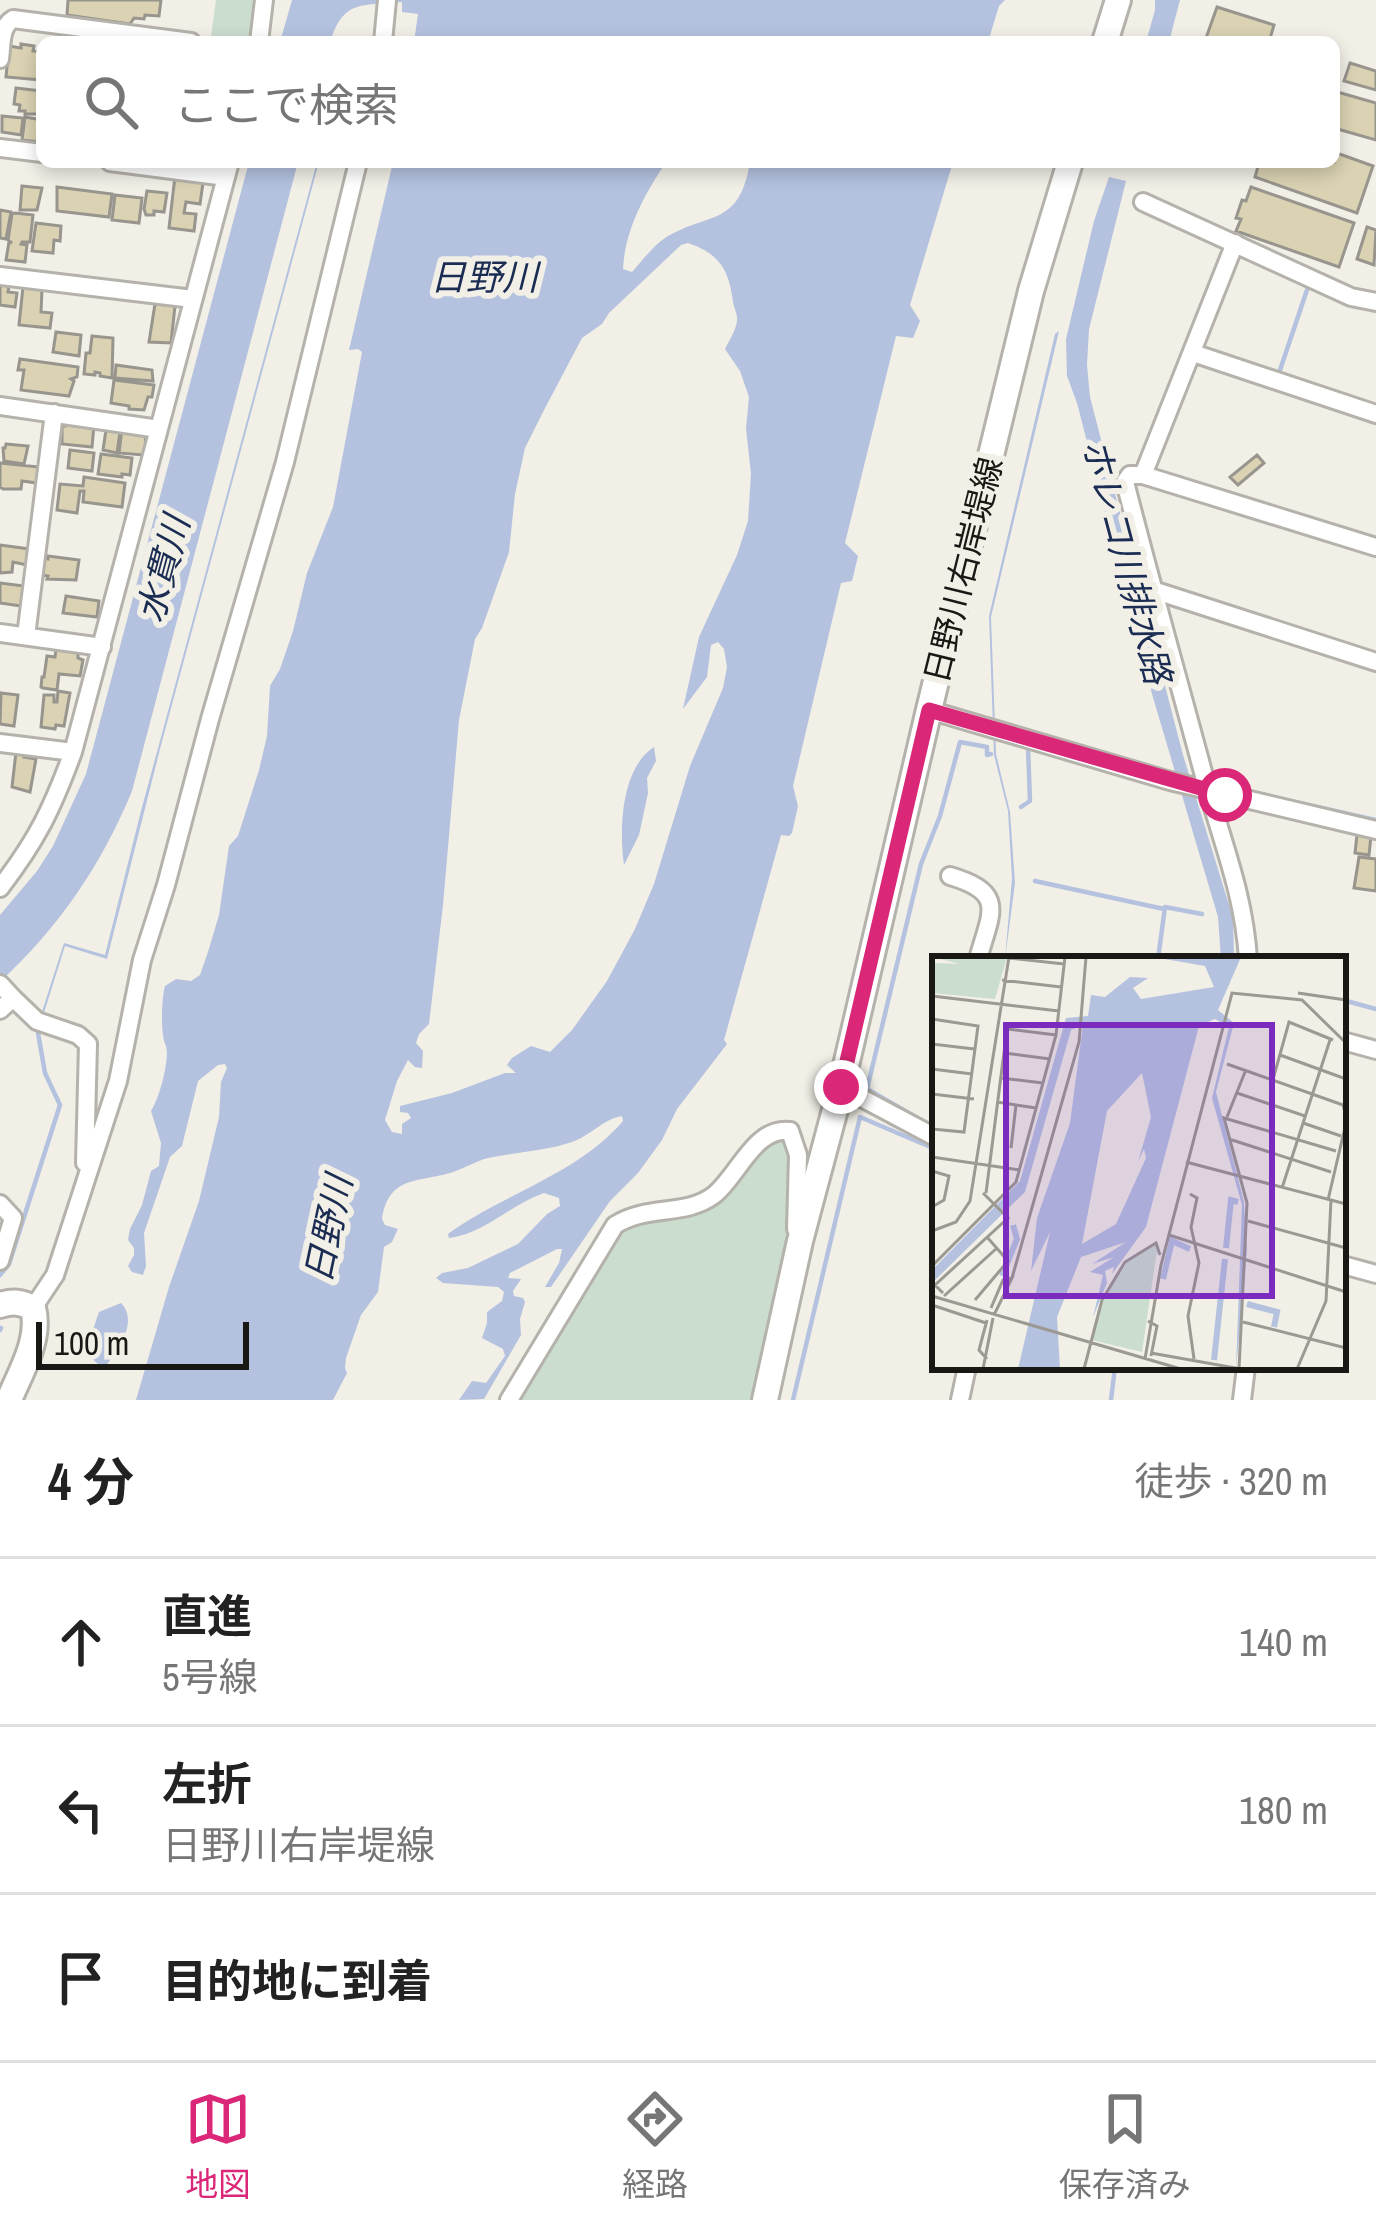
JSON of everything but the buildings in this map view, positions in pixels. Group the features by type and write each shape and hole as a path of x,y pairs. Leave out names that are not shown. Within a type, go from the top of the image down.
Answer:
{"street":[{"path":"260,36 265,0"},
{"path":"1107,36 1118,0"},
{"path":"0,59 3,31 13,19 145,36"},
{"path":"0,148 36,153"},
{"path":"10,1400 34,1338 33,1308 55,1275 118,1081 142,960 285,462 357,168"},
{"name":"日野川右岸堤線","path":"765,1400 1031,291 1068,168"},
{"path":"0,888 52,810 73,752 228,169"},
{"path":"1143,202 1351,297 1376,302"},
{"path":"1143,476 1235,243"},
{"path":"0,276 193,299"},
{"path":"1193,353 1376,414"},
{"path":"0,406 159,428"},
{"path":"26,636 54,413"},
{"path":"1248,956 1238,886 1204,789 1125,482 1130,476 1143,476 1376,547"},
{"path":"1153,590 1376,662"},
{"path":"0,633 102,647"},
{"path":"929,710 1171,782 1376,830"},
{"path":"0,742 73,752"},
{"path":"950,876 983,888 989,897 990,917 979,956"},
{"path":"4,995 37,1021 78,1035 88,1044 86,1176"},
{"path":"1346,1042 1376,1050"},
{"path":"841,1087 932,1135"},
{"path":"509,1400 615,1225 631,1215 703,1203 777,1129 790,1131 799,1155 795,1226 800,1241"},
{"path":"0,1204 13,1218 0,1261"},
{"path":"1346,1265 1376,1274"},
{"path":"0,1305 20,1302 33,1308"},
{"path":"960,1400 967,1370"},
{"path":"1242,1400 1246,1370"}],"green space":[{"path":"216,0 257,0 253,36 211,36"},
{"path":"784,1134 794,1152 793,1245 756,1400 513,1400 618,1228 691,1211 764,1142"}],"water":[{"path":"292,0 1005,0 990,36 415,36 418,14 402,12 402,2 355,8 341,19 332,36 282,36"},
{"path":"1155,0 1180,0 1171,36 1148,36"},
{"name":"水貫川","path":"247,168 296,168 132,791 107,845 76,894 0,982 0,915 53,846 86,774"},
{"path":"317,168 107,959 65,946 42,1019 64,943 105,955"},
{"name":"日野川","path":"392,168 662,168 632,226 623,269 632,272 665,238 730,208 749,168 951,168 910,305 920,321 913,338 896,336 845,543 858,556 852,581 841,583 793,786 798,806 792,833 781,835 724,1040 727,1044 677,1109 662,1140 610,1201 551,1287 545,1287 562,1249 510,1273 508,1278 521,1279 513,1291 525,1302 521,1335 484,1399 459,1400 472,1381 486,1383 505,1356 503,1349 482,1338 487,1312 502,1301 504,1292 498,1287 443,1283 436,1278 518,1244 560,1206 559,1198 544,1193 474,1231 449,1238 448,1234 584,1155 623,1121 622,1116 572,1142 488,1158 408,1183 391,1194 382,1219 398,1229 384,1247 378,1292 361,1315 346,1358 347,1373 333,1400 136,1400 199,1201 227,1068 218,1065 198,1081 182,1146 170,1157 144,1233 143,1275 132,1272 128,1266 134,1255 128,1240 130,1229 151,1171 159,1166 161,1143 151,1111 166,1061 164,990 176,979 191,981 200,975 219,915 229,846 238,836 267,736 270,686 280,669 307,573 333,507 362,352 349,350","holes":["688,243 708,252 721,265 731,291 737,321 725,349 749,397 748,521 699,637 683,709 707,677 711,645 718,642 724,649 727,667 654,884 607,981 550,1052 531,1046 507,1065 516,1073 400,1106 400,1112 411,1118 402,1124 402,1134 392,1132 385,1120 397,1081 408,1060 422,1068 423,1051 416,1043 429,1024 459,720 475,639 509,552 525,448 582,338 681,245"]},
{"name":"ホレコ川排水路","path":"1109,177 1126,181 1089,329 1090,397 1183,755 1233,918 1234,956 1221,956 1218,917 1152,694 1067,376 1066,339"},
{"path":"1059,331 991,617 996,754 1010,812 1015,883 1005,956 1012,878 1008,811 994,755 989,616"},
{"path":"654,747 656,761 647,778 639,835 624,865 623,818 629,784"},
{"path":"121,1303 128,1318 125,1335 106,1366 98,1364 90,1345 99,1312"}],"waterway":[{"path":"1279,373 1309,284"},
{"path":"932,1126 867,1089 921,864 960,742 987,747 987,755 991,754"},
{"path":"1021,807 1030,801 1028,747"},
{"path":"1229,787 1376,820"},
{"path":"1035,881 1164,909"},
{"path":"1158,956 1165,907 1202,914"},
{"path":"1346,1001 1376,1009"},
{"path":"0,1275 9,1264 60,1105 45,1073 38,1033"},
{"path":"793,1400 860,1117 932,1148"},
{"path":"1111,1400 1115,1370"}],"route":[{"path":"841,1087 929,710 1225,795"}]}
